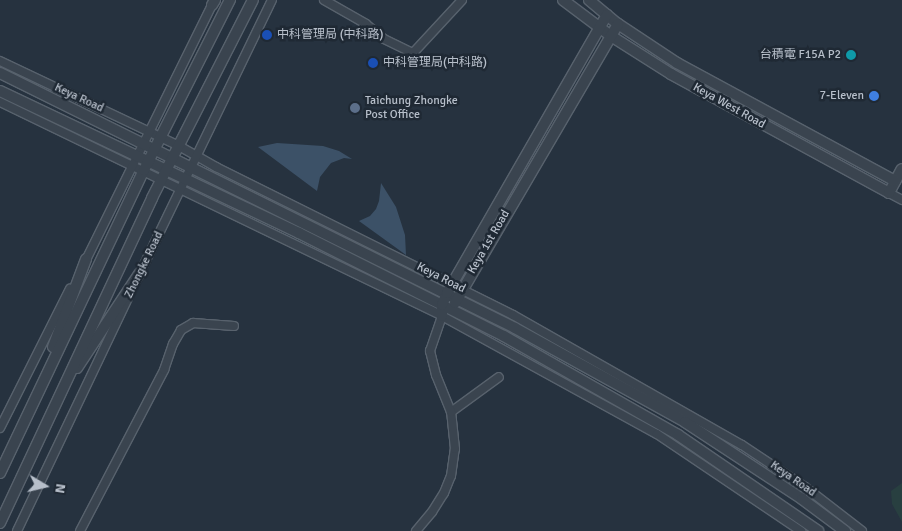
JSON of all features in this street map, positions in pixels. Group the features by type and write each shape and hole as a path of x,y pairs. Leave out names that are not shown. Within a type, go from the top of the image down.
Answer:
{"street":[{"path":"0,473 146,166 230,0"},
{"name":"Zhongke Road","path":"0,523 172,159 252,0"},
{"name":"Zhongke Road","path":"17,531 272,0"},
{"path":"325,1 366,24 384,39 413,53 462,0"},
{"name":"Keya West Road","path":"563,0 599,28 671,74 902,200"},
{"name":"Keya West Road","path":"589,0 618,24 676,63 899,183"},
{"path":"0,428 214,2"},
{"name":"Keya 1st Road","path":"442,316 447,307 457,299 458,286 607,14"},
{"name":"Keya 1st Road","path":"447,307 447,293 458,286 618,24"},
{"name":"Keya Road","path":"0,61 161,137 458,286 613,370 742,444 805,487 862,531"},
{"name":"Keya Road","path":"0,73 515,328 685,422 802,499 845,531"},
{"name":"Keya Road","path":"0,91 134,161"},
{"name":"Keya Road","path":"0,102 146,166 167,170 184,184 442,316 657,434 800,531"},
{"name":"Keya Road","path":"146,166 162,180 184,184 351,258 504,336 678,435 818,531"},
{"path":"890,193 899,183 902,169"},
{"path":"28,411 86,259"},
{"path":"58,398 139,274"},
{"path":"416,531 432,512 451,476 454,448 451,412 436,375 430,351 442,316"},
{"path":"80,531 164,370 173,344 181,330 193,323 234,326"},
{"path":"451,412 499,377"}],"green space":[{"path":"902,483 902,522 892,504 891,491"}],"water":[{"path":"277,143 323,146 339,151 352,159 344,158 331,163 320,177 317,191 258,147"},
{"path":"381,183 396,207 405,235 406,255 359,221 370,216 376,209"}],"place":[{"name":"中科管理局 (中科路)","path":"267,35"},
{"name":"台積電 F15A P2","path":"851,55"},
{"name":"中科管理局(中科路)","path":"373,63"},
{"name":"7-Eleven","path":"874,96"},
{"name":"Taichung Zhongke Post Office","path":"355,108"}]}
